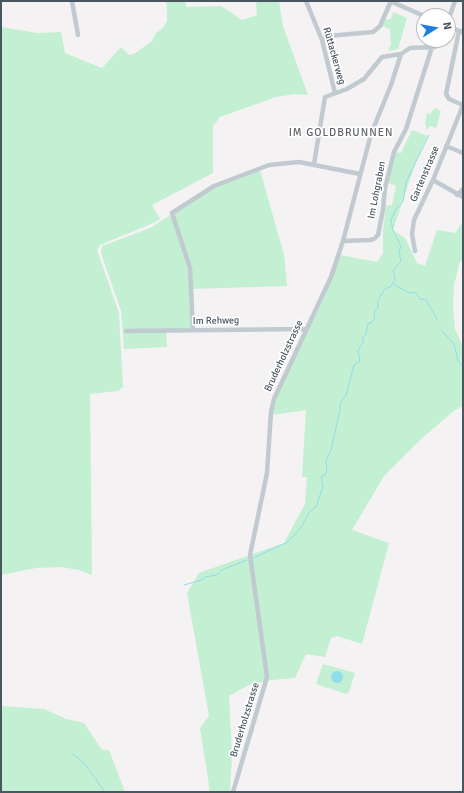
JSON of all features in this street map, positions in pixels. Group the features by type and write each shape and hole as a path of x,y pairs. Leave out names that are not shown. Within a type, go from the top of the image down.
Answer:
{"street":[{"path":"72,1 78,35"},
{"name":"Rüttackerweg","path":"306,1 322,40 335,93"},
{"path":"322,40 328,36 372,32 380,26 391,1 416,12"},
{"path":"461,32 446,94 449,99 463,105"},
{"path":"314,164 324,96 347,89 364,79 382,57 401,54 410,48 416,48"},
{"name":"Im Lohgraben","path":"343,241 370,240 374,239 378,235 383,210 385,188 393,158 406,129 432,48"},
{"name":"Bruderholzstrasse","path":"233,792 267,677 250,555 267,473 271,412 279,385 326,290 343,241 371,134 401,54"},
{"name":"Gartenstrasse","path":"415,251 412,234 414,220 433,180 463,105"},
{"path":"446,146 463,153"},
{"path":"193,330 190,268 172,213 214,186 269,165 298,162 360,174"},
{"path":"433,180 457,195 463,197"},
{"path":"457,195 463,189"},
{"name":"Im Rehweg","path":"126,331 306,329"}],"green space":[{"path":"165,1 185,1 186,7 221,6 242,20 257,15 256,1 279,1 283,26 308,95 296,94 276,97 220,117 213,126 213,173 152,205 160,219 100,245 97,250 119,313 123,387 118,391 90,394 92,575 79,570 62,567 36,568 1,575 1,27 37,33 61,32 65,53 102,68 121,47 129,55 134,54 152,41 156,33 163,28 167,21 167,5"},
{"path":"393,12 407,18 398,49 388,51 391,44 390,29 382,26 385,20 391,19"},
{"path":"435,108 441,111 436,128 430,126 427,130 425,124 427,113 430,114"},
{"path":"412,130 428,136 415,164 393,230 405,238 417,263 425,266 437,230 455,233 463,221 463,261 460,261 454,285 453,304 455,329 463,347 463,406 455,410 422,438 384,476 352,530 389,543 362,644 337,636 331,638 325,657 306,654 295,678 272,680 249,685 229,696 232,755 230,792 210,792 200,728 209,716 187,593 199,573 284,543 305,504 307,477 302,477 306,410 272,415 278,392 325,295 340,255 377,262 383,253 383,231 386,206 392,205 396,186 386,182 394,152 401,153"},
{"path":"260,170 284,255 287,286 190,289 192,329 166,329 167,347 124,349 121,311 101,253 102,246 150,228 214,187"},
{"path":"323,664 355,673 349,692 346,694 316,684"},
{"path":"1,706 44,709 66,719 84,723 102,750 109,750 125,792 1,792"}],"water":[{"path":"335,671 339,671 343,677 339,683 335,683 331,679 331,675"}],"waterway":[{"path":"253,558 288,542 302,526 310,511 316,507 323,486 321,477 325,475 327,470 326,460 331,450 340,410 340,403 346,395 354,365 360,361 358,351 363,342 363,337 366,334 368,324 375,318 374,312 378,308 378,300 385,289 390,287 393,283 395,278 393,270 401,261 399,252 401,246 393,231 391,220 396,209 403,202 406,182 429,135"},
{"path":"394,284 407,292 416,293 420,299 426,300 437,319"},
{"path":"441,330 454,344 458,361 463,367"},
{"path":"184,585 202,580 205,577 217,575 222,570 247,560"},
{"path":"73,754 84,763 105,792"}],"district":[{"name":"IM GOLDBRUNNEN","path":"341,133"}]}
